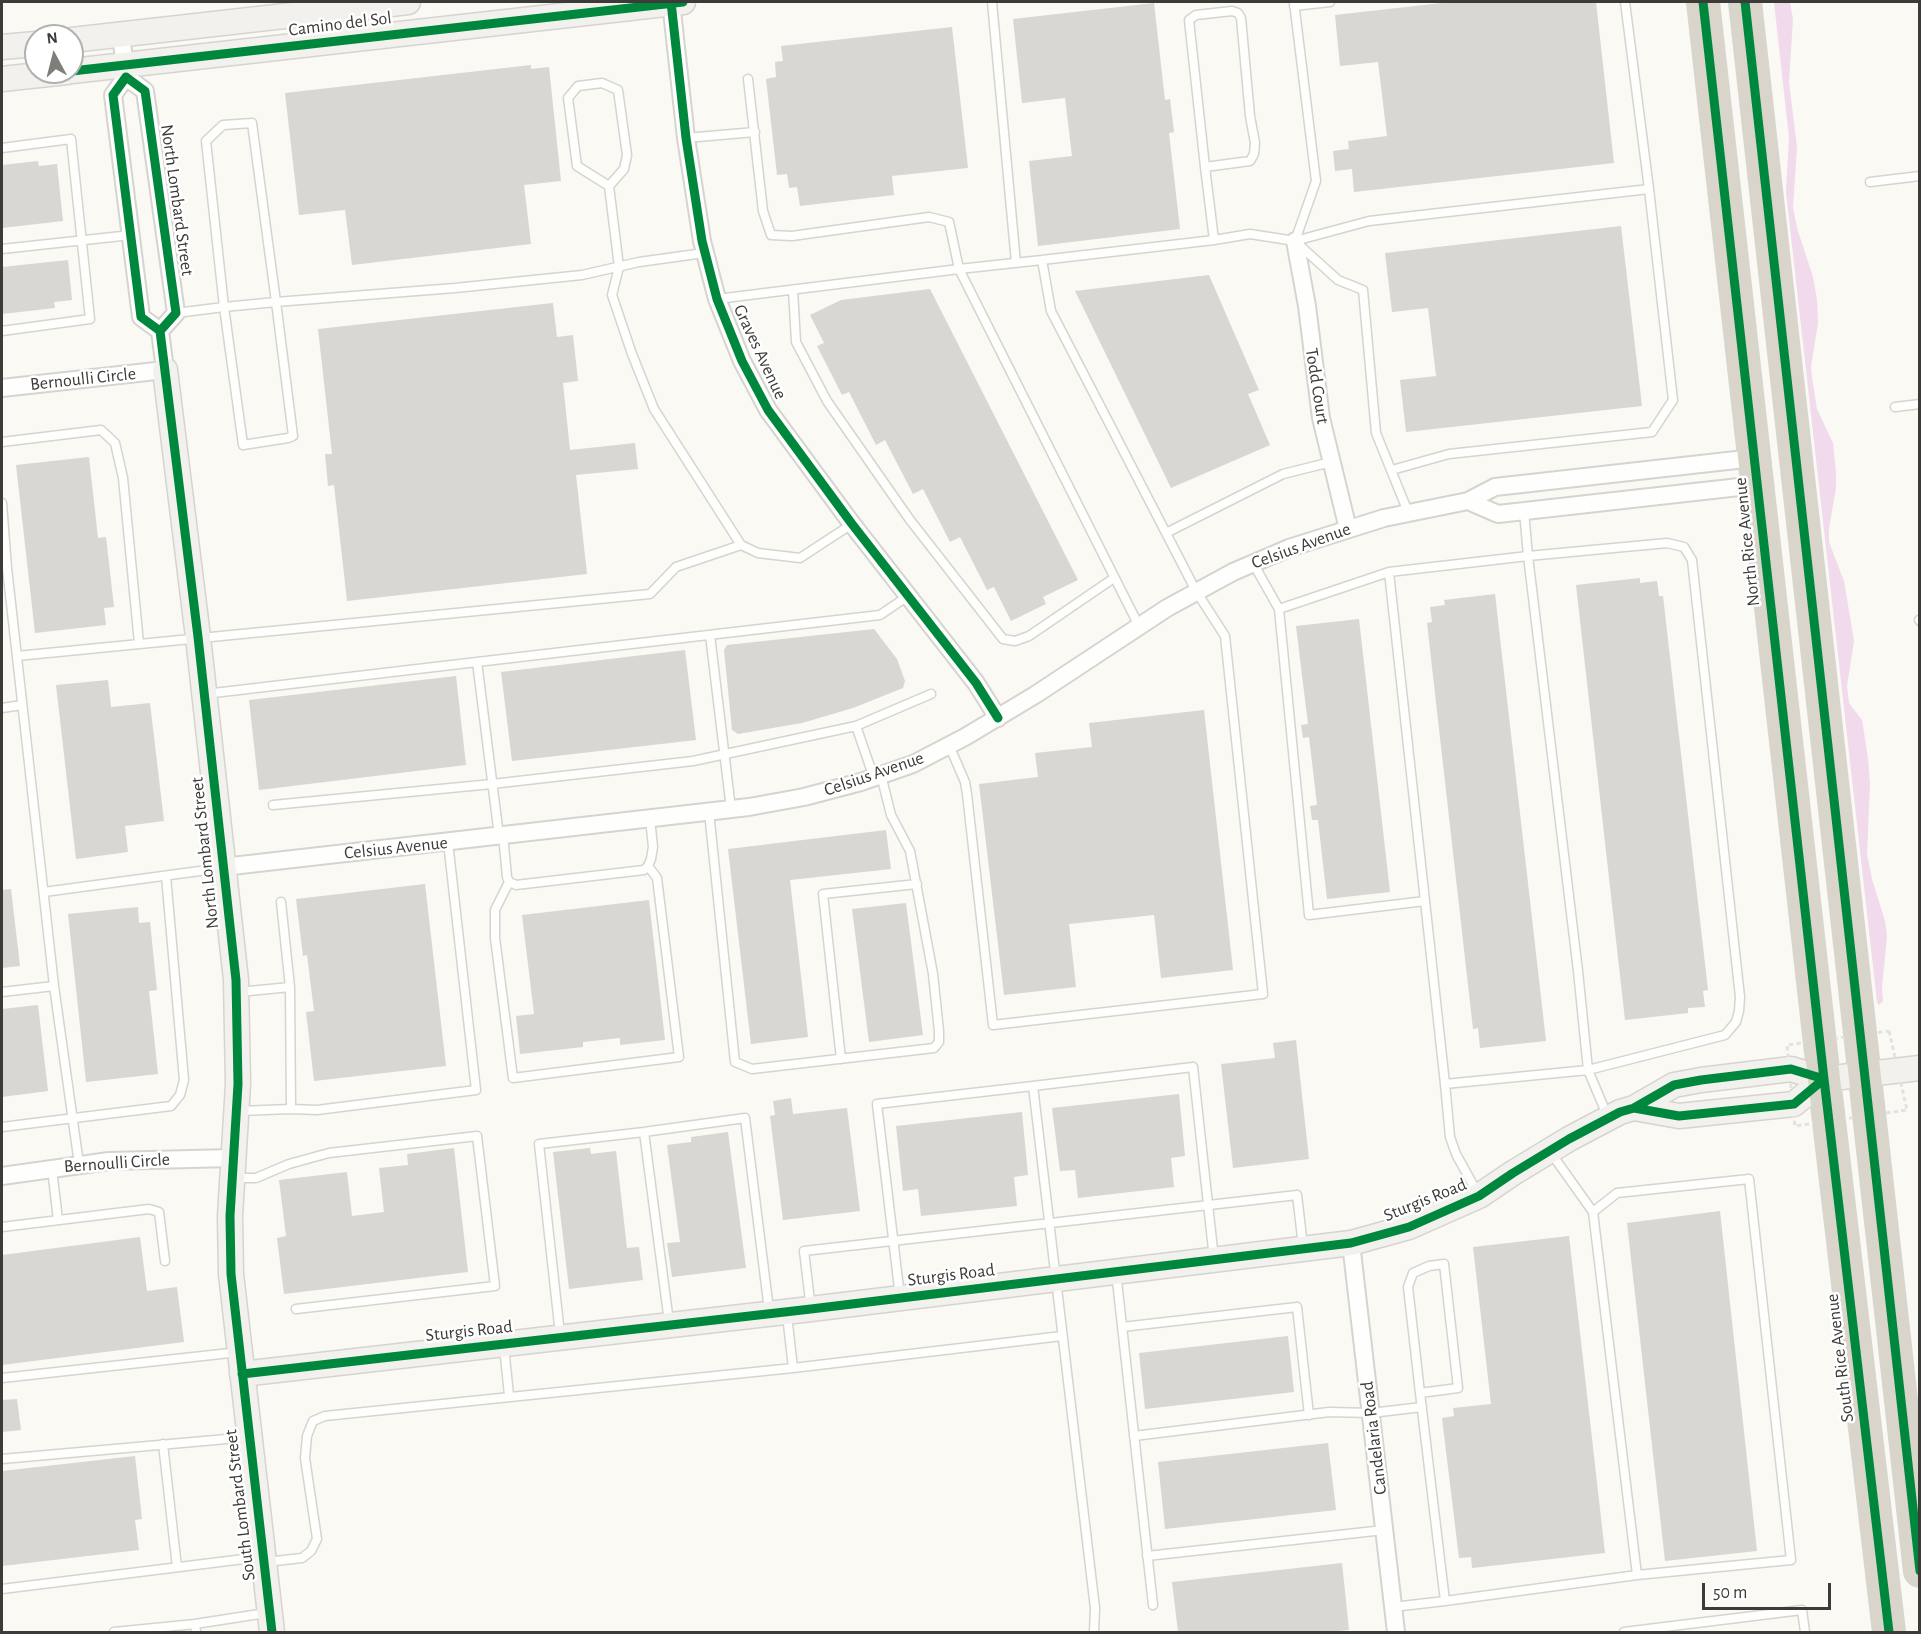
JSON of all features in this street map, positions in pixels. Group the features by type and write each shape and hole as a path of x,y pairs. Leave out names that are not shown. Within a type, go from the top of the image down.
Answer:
{"highway":[{"name":"North Rice Avenue","path":"1704,2 1824,1079"},
{"path":"1744,2 1920,1571"},
{"path":"1756,472 1766,459 1777,469 1795,621 1817,645"},
{"name":"South Rice Avenue","path":"1824,1079 1888,1632"}],"street":[{"name":"Camino del Sol","path":"84,39 408,2"},
{"name":"Camino del Sol","path":"84,71 126,71 675,2"},
{"name":"Graves Avenue","path":"675,2 686,138 704,253 717,299 742,361 768,410 852,524 976,684 998,718"},
{"path":"121,34 126,71 113,95 141,317 160,331 176,313"},
{"path":"2,47 24,45"},
{"name":"North Lombard Street","path":"126,71 145,91 176,313"},
{"path":"2,79 24,77"},
{"name":"Todd Court","path":"1295,241 1321,418 1348,529"},
{"name":"North Lombard Street","path":"160,331 198,637 237,992 238,1065 230,1216 231,1274 241,1363"},
{"name":"Bernoulli Circle","path":"2,388 165,370"},
{"path":"1468,501 1498,514 1756,472"},
{"name":"Celsius Avenue","path":"223,867 709,812 804,797 913,764 998,718 1196,591 1253,562 1348,529 1408,512 1468,501 1495,488 1756,472"},
{"name":"Sturgis Road","path":"241,1363 560,1338 1351,1243 1409,1227 1479,1197 1549,1150 1608,1118 1634,1108 1674,1085 1791,1069 1824,1079 1920,1068"},
{"path":"1634,1108 1679,1116 1793,1104 1824,1079"},
{"name":"Bernoulli Circle","path":"2,1176 109,1161 232,1168"},
{"name":"Candelaria Road","path":"1351,1243 1396,1632"},
{"name":"South Lombard Street","path":"241,1363 271,1623"}],"lane":[{"path":"992,2 1016,263"},
{"path":"1295,241 1316,181 1294,4 1330,2"},
{"path":"1392,470 1449,454 1652,432 1673,400 1625,2"},
{"path":"1206,167 1250,161 1256,143 1250,116 1241,18 1238,13 1232,11 1196,15 1189,20 1214,240"},
{"path":"748,79 763,211 771,235 792,236 929,217 949,222 959,269 1139,626"},
{"path":"609,186 577,166 568,98 578,86 602,83 618,90 627,155 624,169 609,186 619,267 612,295 654,409 741,545 758,553 800,558 852,524"},
{"path":"252,123 293,436 243,445 224,307 206,141 223,125 252,123"},
{"path":"686,138 754,132"},
{"path":"2,148 71,139 90,319 2,330"},
{"path":"1870,182 1920,176"},
{"path":"717,299 1250,234 1295,241 1370,221 1649,189"},
{"path":"2,249 131,235"},
{"path":"1295,241 1338,280 1363,290 1376,433 1408,512"},
{"path":"176,313 582,275 704,253"},
{"path":"949,745 968,794 993,1024 1263,994 1225,636 1196,591 1051,311 1042,260"},
{"path":"793,290 796,342 827,401 910,520 1003,639 1015,641 1029,636 1114,578"},
{"path":"1895,407 1920,404"},
{"path":"2,442 101,430 115,443 123,478 139,643"},
{"path":"1166,533 1283,474 1331,462"},
{"path":"2,503 54,986 78,1164"},
{"path":"1524,511 1588,1070 1608,1118"},
{"path":"1279,609 1389,572 1667,543 1684,547 1692,560 1740,997 1740,1011 1736,1022 1725,1035 1588,1070 1445,1084"},
{"path":"17,656 650,594 676,567 741,545"},
{"path":"1253,562 1279,609 1309,915 1425,901"},
{"path":"1389,572 1450,1137 1456,1154 1479,1197"},
{"path":"204,694 880,615 908,596"},
{"path":"710,635 731,809"},
{"path":"477,662 492,784 509,882 516,885 644,870 648,866 653,847 650,819"},
{"path":"273,806 693,761 856,726 931,694"},
{"path":"2,708 22,705"},
{"path":"709,812 735,1062 752,1069 934,1048 939,1042 933,974 910,851 891,815 878,776 856,726"},
{"path":"235,1111 318,1110 476,1090 448,842"},
{"path":"509,882 495,910 495,938 513,1078 679,1057 657,878 648,866"},
{"path":"44,892 223,867"},
{"path":"2,1126 171,1106 180,1095 184,1080 166,876"},
{"path":"841,1059 823,894 917,884"},
{"path":"281,902 290,987 291,1109"},
{"path":"2,992 54,986"},
{"path":"237,992 290,987"},
{"path":"900,1298 877,1104 1193,1067 1214,1260"},
{"path":"1033,1086 1095,1608 1094,1632"},
{"path":"560,1338 539,1144 745,1118 778,1313 793,1368"},
{"path":"644,1132 669,1325"},
{"path":"232,1168 256,1178 289,1164 329,1153 477,1136 495,1286 296,1309"},
{"path":"1549,1150 1593,1212 1636,1575"},
{"path":"52,1168 58,1220"},
{"path":"1393,1607 1636,1575 1791,1560 1749,1179 1617,1193 1593,1212"},
{"path":"811,1309 804,1251 1297,1195 1304,1250"},
{"path":"2,1227 149,1209 159,1212 165,1261"},
{"path":"1420,1393 1458,1388 1444,1264 1429,1266 1413,1273 1408,1287 1420,1393 1422,1407 1444,1601"},
{"path":"1116,1272 1153,1605"},
{"path":"1122,1327 1297,1307 1309,1414"},
{"path":"2,1589 177,1567 263,1559 302,1558 311,1551 316,1539 305,1458 307,1436 313,1421 326,1416 509,1395 793,1368 1062,1336"},
{"path":"504,1344 509,1395"},
{"path":"2,1378 241,1363"},
{"path":"1134,1436 1309,1414 1371,1413 1422,1407"},
{"path":"2,1459 249,1437"},
{"path":"163,1444 177,1567"},
{"path":"1147,1556 1384,1530"},
{"path":"1624,1632 1802,1610 1805,1632"},
{"path":"114,1632 271,1623"}],"shaded area":[{"path":"1774,2 1790,2 1793,19 1789,82 1797,147 1793,207 1797,228 1813,277 1817,300 1818,323 1811,366 1817,409 1833,443 1836,488 1829,542 1844,581 1854,641 1847,686 1849,703 1862,720 1868,758 1870,784 1867,854 1887,936 1883,1001 1879,1005 1786,192 1789,137"}],"building":[{"path":"1450,2 1596,2 1614,163 1354,192 1352,169 1335,171 1333,151 1349,149 1348,141 1387,136 1378,62 1340,66 1335,15"},
{"path":"1154,3 1165,100 1170,99 1174,132 1169,133 1180,229 1038,246 1029,161 1072,156 1065,98 1022,103 1013,19"},
{"path":"952,27 968,168 892,176 894,195 800,206 797,187 789,188 787,174 777,175 766,79 776,77 775,62 783,61 781,46"},
{"path":"531,65 531,69 549,67 561,181 524,185 531,244 352,265 345,210 299,215 285,93"},
{"path":"38,161 39,166 57,164 63,221 2,228 2,165"},
{"path":"1621,226 1642,406 1406,432 1400,380 1436,376 1428,308 1392,312 1385,253"},
{"path":"68,260 72,300 54,302 55,308 2,314 2,267"},
{"path":"1209,275 1259,390 1248,394 1270,445 1171,488 1075,291"},
{"path":"930,289 1078,580 1043,597 1046,604 1011,621 994,587 987,590 960,537 950,542 923,489 913,494 885,440 876,445 849,392 842,395 817,346 824,343 810,315 841,300"},
{"path":"553,303 557,337 573,335 578,381 563,383 570,450 635,443 638,469 576,475 587,574 347,601 334,485 328,486 325,454 332,454 318,329"},
{"path":"89,457 98,538 106,537 114,607 104,608 106,625 35,633 16,465"},
{"path":"1640,578 1640,583 1657,581 1659,596 1663,596 1708,990 1703,991 1705,1007 1688,1008 1688,1013 1625,1020 1576,585"},
{"path":"1495,594 1546,1041 1480,1048 1478,1028 1473,1029 1427,623 1432,622 1430,607 1445,605 1444,600"},
{"path":"1359,619 1390,892 1327,899 1318,820 1312,820 1310,806 1317,805 1309,737 1303,738 1301,725 1308,724 1296,626"},
{"path":"874,629 897,659 905,681 903,688 853,708 802,723 738,734 732,730 724,650 727,645"},
{"path":"685,650 696,740 512,761 501,672"},
{"path":"456,676 466,765 259,790 249,700"},
{"path":"108,680 111,707 150,703 164,821 125,826 128,852 76,859 56,685"},
{"path":"1204,710 1233,970 1161,978 1154,915 1069,924 1076,987 1004,995 979,784 1038,777 1035,753 1092,747 1089,723"},
{"path":"886,830 891,869 790,880 808,1037 751,1044 728,849"},
{"path":"425,884 446,1066 314,1081 306,1012 314,1011 307,955 303,956 296,899"},
{"path":"11,889 20,966 2,968 2,890"},
{"path":"649,900 665,1040 620,1045 620,1038 583,1042 583,1047 520,1054 516,1016 534,1014 522,915"},
{"path":"906,903 923,1035 869,1042 852,909"},
{"path":"138,907 139,923 150,922 157,990 149,991 158,1074 86,1082 68,914"},
{"path":"38,1005 48,1091 2,1097 2,1009"},
{"path":"1296,1040 1309,1159 1233,1168 1221,1064 1275,1058 1273,1043"},
{"path":"1179,1094 1185,1156 1171,1158 1174,1187 1078,1198 1075,1170 1060,1171 1052,1108"},
{"path":"791,1098 793,1114 847,1108 860,1211 783,1220 770,1116 775,1115 773,1101"},
{"path":"1022,1112 1028,1175 1014,1177 1017,1206 921,1216 918,1189 903,1191 896,1126"},
{"path":"728,1132 746,1268 672,1277 667,1243 680,1242 667,1145 691,1142 691,1137"},
{"path":"454,1148 468,1272 284,1294 277,1238 286,1236 279,1180 347,1172 352,1216 384,1212 379,1168 408,1165 407,1154"},
{"path":"590,1148 591,1154 616,1151 627,1248 639,1247 643,1280 569,1289 553,1152"},
{"path":"1720,1211 1757,1551 1665,1561 1627,1223"},
{"path":"1569,1236 1605,1553 1472,1568 1471,1557 1459,1558 1442,1418 1454,1416 1453,1408 1491,1404 1473,1247"},
{"path":"140,1237 147,1291 177,1287 184,1342 2,1365 2,1255"},
{"path":"1288,1336 1294,1392 1145,1409 1139,1353"},
{"path":"17,1399 21,1430 2,1432 2,1400"},
{"path":"1328,1443 1336,1510 1165,1529 1158,1462"},
{"path":"135,1456 142,1519 135,1520 139,1550 2,1566 2,1471"},
{"path":"1342,1563 1349,1630 1178,1632 1172,1582"}],"cycle path":[{"path":"671,2 686,138 702,241 717,299 742,361 768,410 852,524 976,683 998,718"},
{"path":"84,70 683,2"},
{"path":"1703,2 1824,1079 1889,1632"},
{"path":"1745,2 1920,1571"},
{"path":"160,331 141,317 113,95 126,77 145,91 176,313 160,331 198,637 236,980 238,1084 230,1216 231,1274 272,1632"},
{"path":"242,1374 811,1309 1351,1243 1409,1227 1479,1196 1569,1139 1620,1112 1634,1108 1674,1085 1791,1069 1824,1079"},
{"path":"1634,1108 1679,1116 1794,1104 1824,1079"}]}
